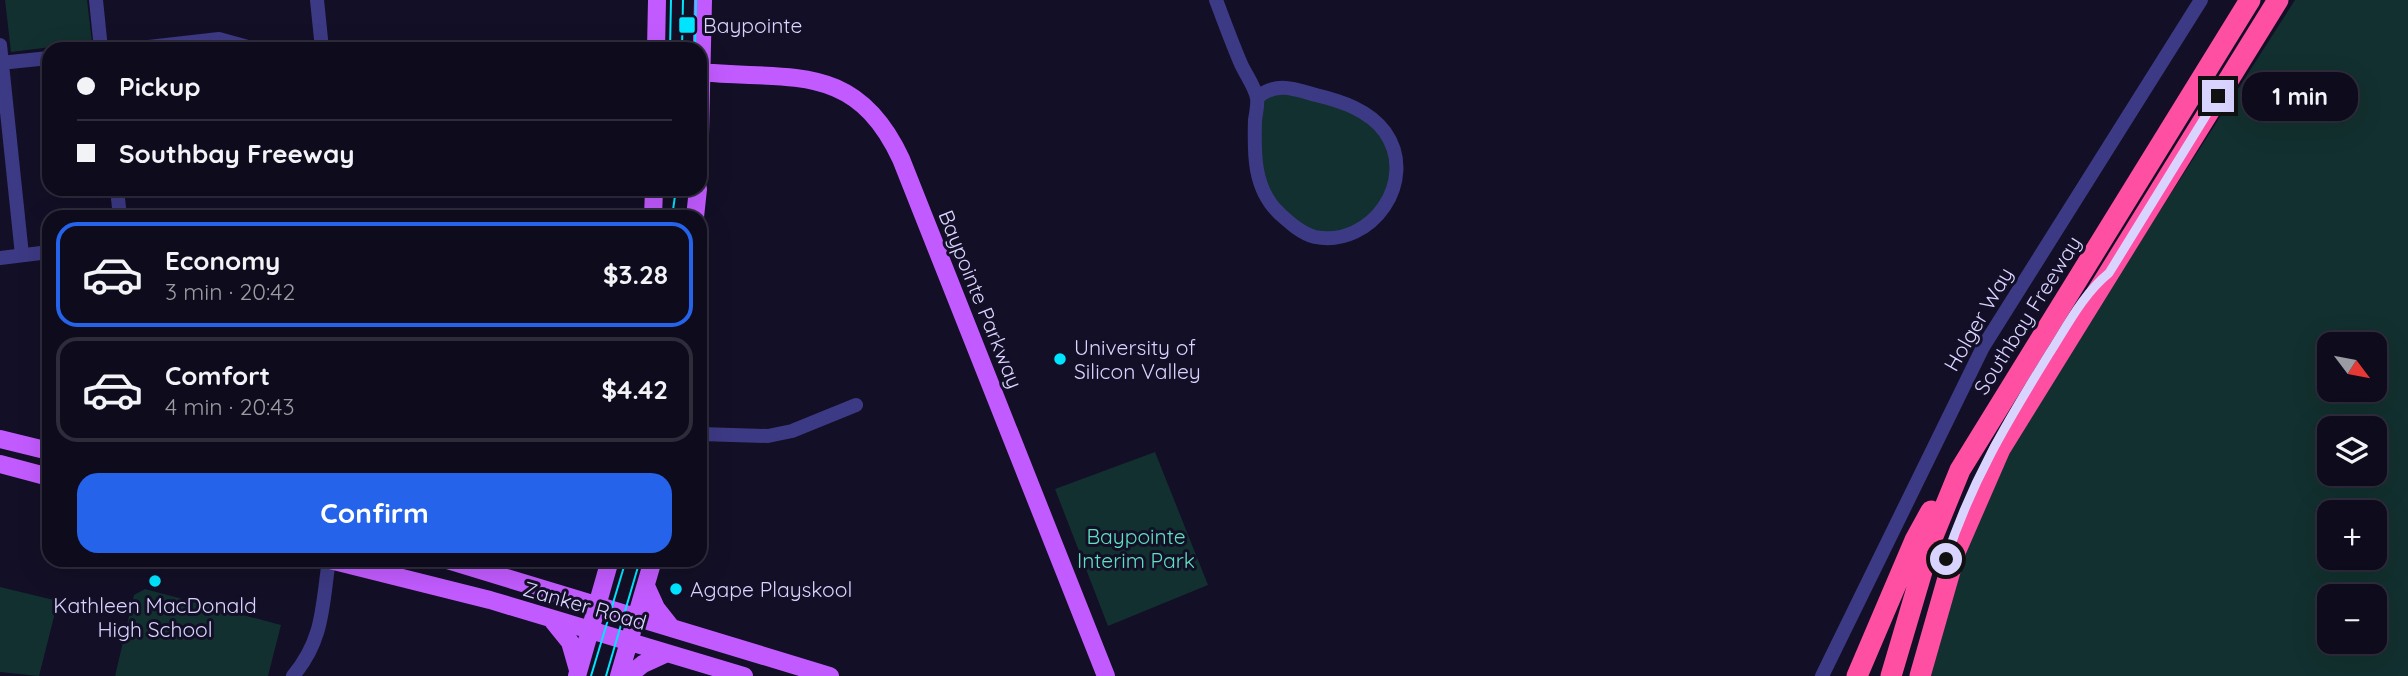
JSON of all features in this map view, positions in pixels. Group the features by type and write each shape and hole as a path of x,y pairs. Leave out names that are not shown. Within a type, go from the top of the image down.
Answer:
{"highway":[{"name":"Southbay Freeway","path":"1891,676 1931,541 1960,470 2250,0"},
{"path":"1920,676 1956,550 1978,496 2012,429 2278,0"},
{"path":"1911,676 1952,541 1980,470 2080,306 2094,285 2109,273"},
{"path":"1857,676 1915,540 1942,492 1960,470"}],"main road":[{"path":"656,42 657,0"},
{"path":"702,42 703,0"},
{"name":"Baypointe Parkway","path":"707,72 818,80 855,98 884,127 905,169 1105,676"},
{"path":"0,439 42,450"},
{"path":"0,464 42,475"},
{"name":"Zanker Road","path":"359,567 450,589 744,676"},
{"name":"Zanker Road","path":"470,567 830,676"},
{"path":"564,595 593,583 606,567"},
{"path":"577,674 608,567"},
{"path":"619,676 651,567"},
{"path":"646,586 656,607 671,627"},
{"path":"554,621 570,642 577,674"},
{"path":"628,676 643,664 667,653"}],"street":[{"path":"96,0 100,42"},
{"path":"317,0 321,42"},
{"path":"1216,0 1240,61 1257,98 1255,157 1260,184 1277,211 1294,226 1316,237 1339,239 1363,228 1386,205 1398,169 1393,148 1384,132 1361,111 1331,99 1278,87 1254,74 1240,61"},
{"name":"Holger Way","path":"1822,676 1983,347 2201,0"},
{"path":"193,42 219,39 230,42"},
{"path":"0,46 22,255"},
{"path":"1,63 42,59"},
{"path":"1257,98 1269,89 1278,87"},
{"path":"0,258 42,253"},
{"path":"707,434 768,436 792,431 856,405"},
{"path":"293,676 310,655 316,640 329,567"}],"green space":[{"path":"5,0 87,0 92,42 42,42 42,48 11,52"},
{"path":"2295,0 2408,0 2408,676 1925,676 1977,496"},
{"path":"1290,92 1354,112 1374,128 1383,141 1392,172 1390,187 1375,215 1361,225 1318,234 1281,210 1264,186 1259,156 1264,96"},
{"name":"Baypointe Interim Park","path":"1155,452 1208,585 1108,626 1055,489"},
{"path":"0,587 58,601 39,676 0,672"},
{"path":"145,589 281,625 268,676 115,676 134,595"}],"tram line":[{"path":"670,42 671,0"},
{"path":"682,42 683,0"},
{"path":"695,42 696,0"},
{"path":"673,210 675,196"},
{"path":"591,676 624,567"},
{"path":"606,676 638,567"}],"place":[{"name":"Baypointe","path":"687,25"},
{"name":"University of Silicon Valley","path":"1060,359"},
{"name":"Kathleen MacDonald High School","path":"155,581"},
{"name":"Agape Playskool","path":"676,589"}],"route":[{"path":"1946,559 1980,470 2037,373 2094,285 2109,273 2218,96"}]}
